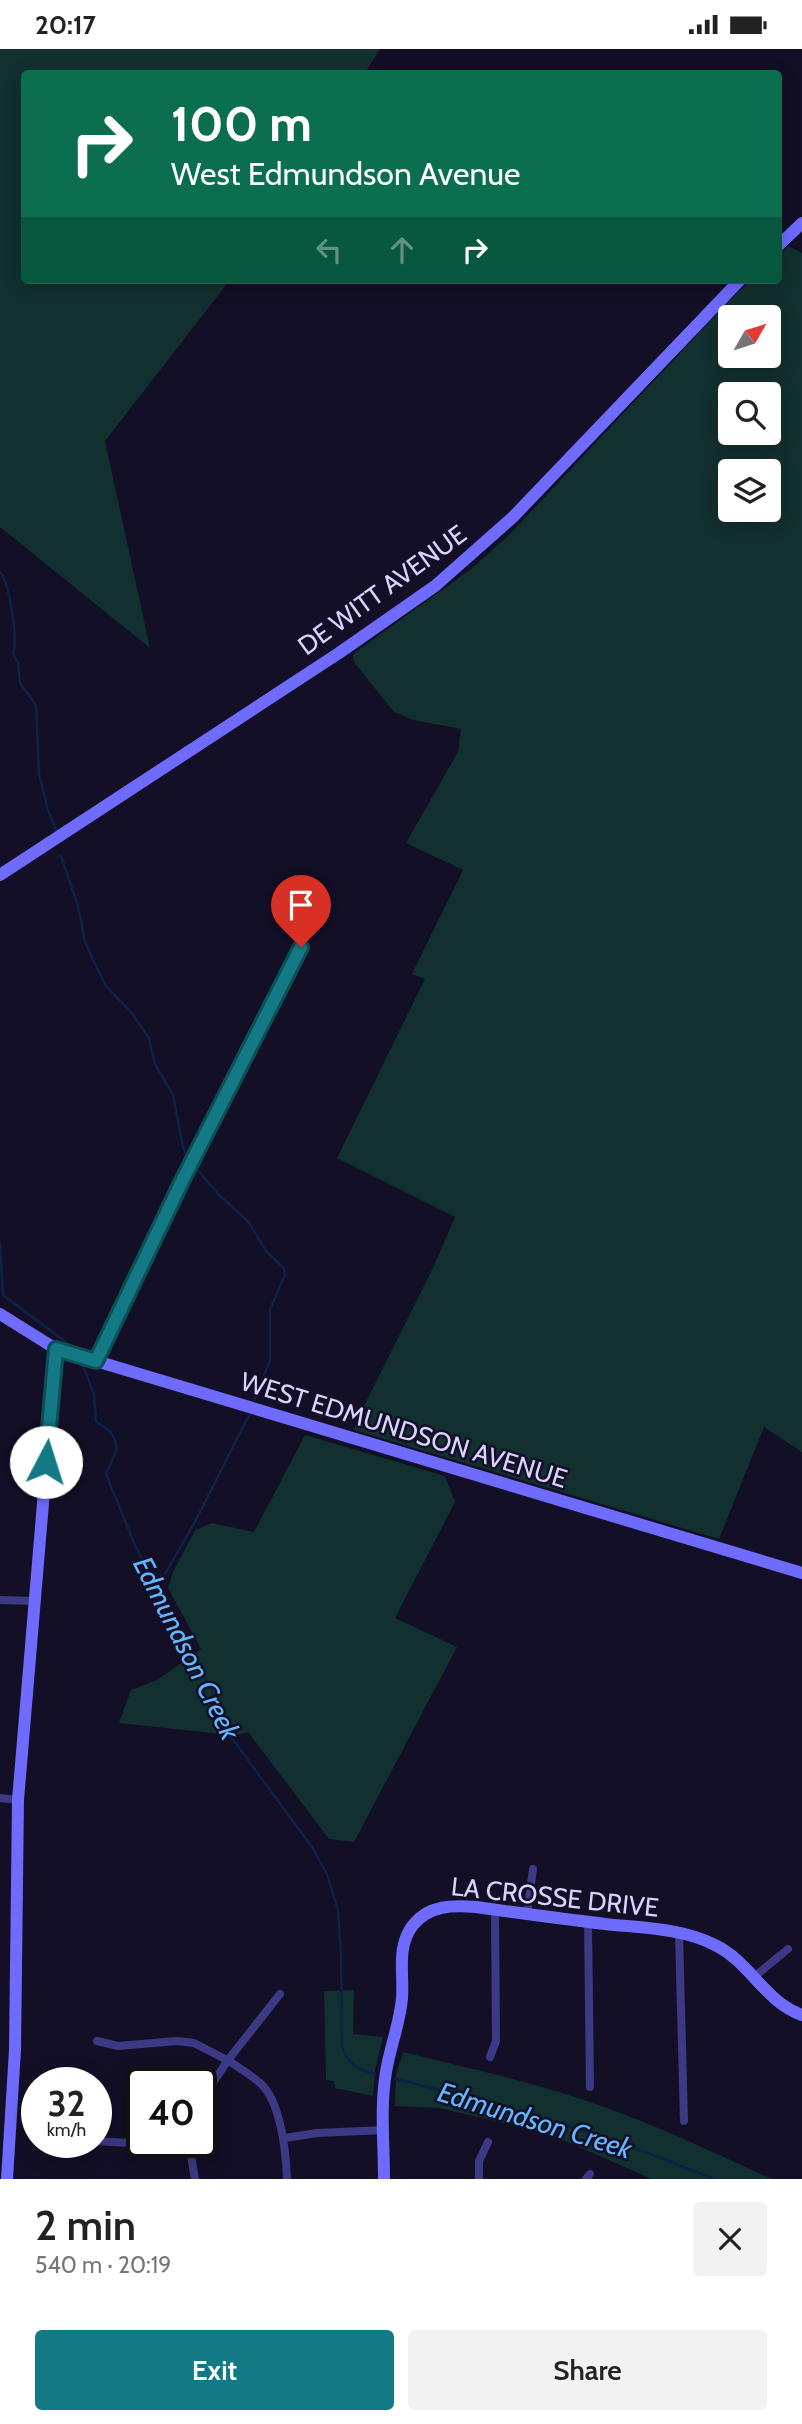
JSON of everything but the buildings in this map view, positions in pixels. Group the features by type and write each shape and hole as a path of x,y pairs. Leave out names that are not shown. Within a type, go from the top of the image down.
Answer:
{"street":[{"path":"782,241 802,223"},
{"name":"DE WITT AVENUE","path":"0,874 328,660 435,586 513,517 736,284"},
{"path":"96,1361 182,1181 301,947"},
{"name":"WEST EDMUNDSON AVENUE","path":"0,1314 56,1349 802,1573"},
{"path":"7,2179 15,2050 18,1800 56,1349"},
{"path":"0,1600 34,1601"},
{"path":"0,1798 18,1800"},
{"path":"527,1914 533,1869"},
{"name":"LA CROSSE DRIVE","path":"384,2179 386,2072 399,2021 402,1997 401,1957 412,1925 436,1908 454,1905 699,1938 735,1958 766,1993 790,2011 802,2015"},
{"path":"491,2057 496,2041 495,1910"},
{"path":"588,1922 590,2087"},
{"path":"679,1934 684,2121"},
{"path":"754,1977 788,1949"},
{"path":"217,2077 280,1994"},
{"path":"97,2041 118,2046 177,2041 194,2043 228,2061 262,2084 270,2096 285,2138 287,2179"},
{"path":"285,2138 317,2133 384,2130"},
{"path":"480,2179 479,2161 488,2142"},
{"path":"192,2158 195,2179"}],"green space":[{"path":"0,49 380,49 367,70 21,70 21,284 227,284 105,441 150,648 0,527"},
{"path":"788,246 802,253 802,1452 764,1427 719,1539 354,1430 455,1217 337,1158 425,979 412,974 463,870 406,843 458,752 461,729 413,720 394,712 354,662 353,654 471,569 507,537 718,313 718,368 781,368 781,305 725,305 747,284 782,284 782,251"},
{"path":"305,1435 445,1476 455,1502 395,1618 457,1647 354,1842 329,1839 248,1732 230,1735 119,1723 131,1690 157,1680 201,1649 168,1588 173,1572 195,1530 212,1523 254,1532"},
{"path":"354,1990 353,2034 383,2037 375,2070 373,2096 335,2088 334,2081 326,2080 324,1991"},
{"path":"403,2052 517,2080 608,2108 772,2179 652,2179 547,2133 439,2108 395,2106 396,2074"}],"waterway":[{"path":"0,572 4,578 12,612 13,654 18,663 20,683 36,705 39,774 56,830"},
{"path":"61,856 78,906 85,942 105,985 131,1012 149,1038 155,1064 173,1095 183,1147 189,1161"},
{"path":"196,1168 219,1195 248,1221 266,1251 284,1268 285,1275 270,1309 270,1360 255,1399"},
{"name":"Edmundson Creek","path":"0,1242 3,1295 75,1349"},
{"name":"Edmundson Creek","path":"82,1363 94,1394 96,1421 110,1432 116,1442 115,1453 106,1474 134,1543 196,1666 212,1690 223,1726 312,1847 327,1874 338,1910 342,2046 354,2065 375,2074"},
{"path":"157,1588 196,1520 249,1415"},
{"name":"Edmundson Creek","path":"396,2079 557,2123 713,2179"}],"route":[{"path":"46,1462 56,1349 96,1361 182,1181 301,947"}]}
